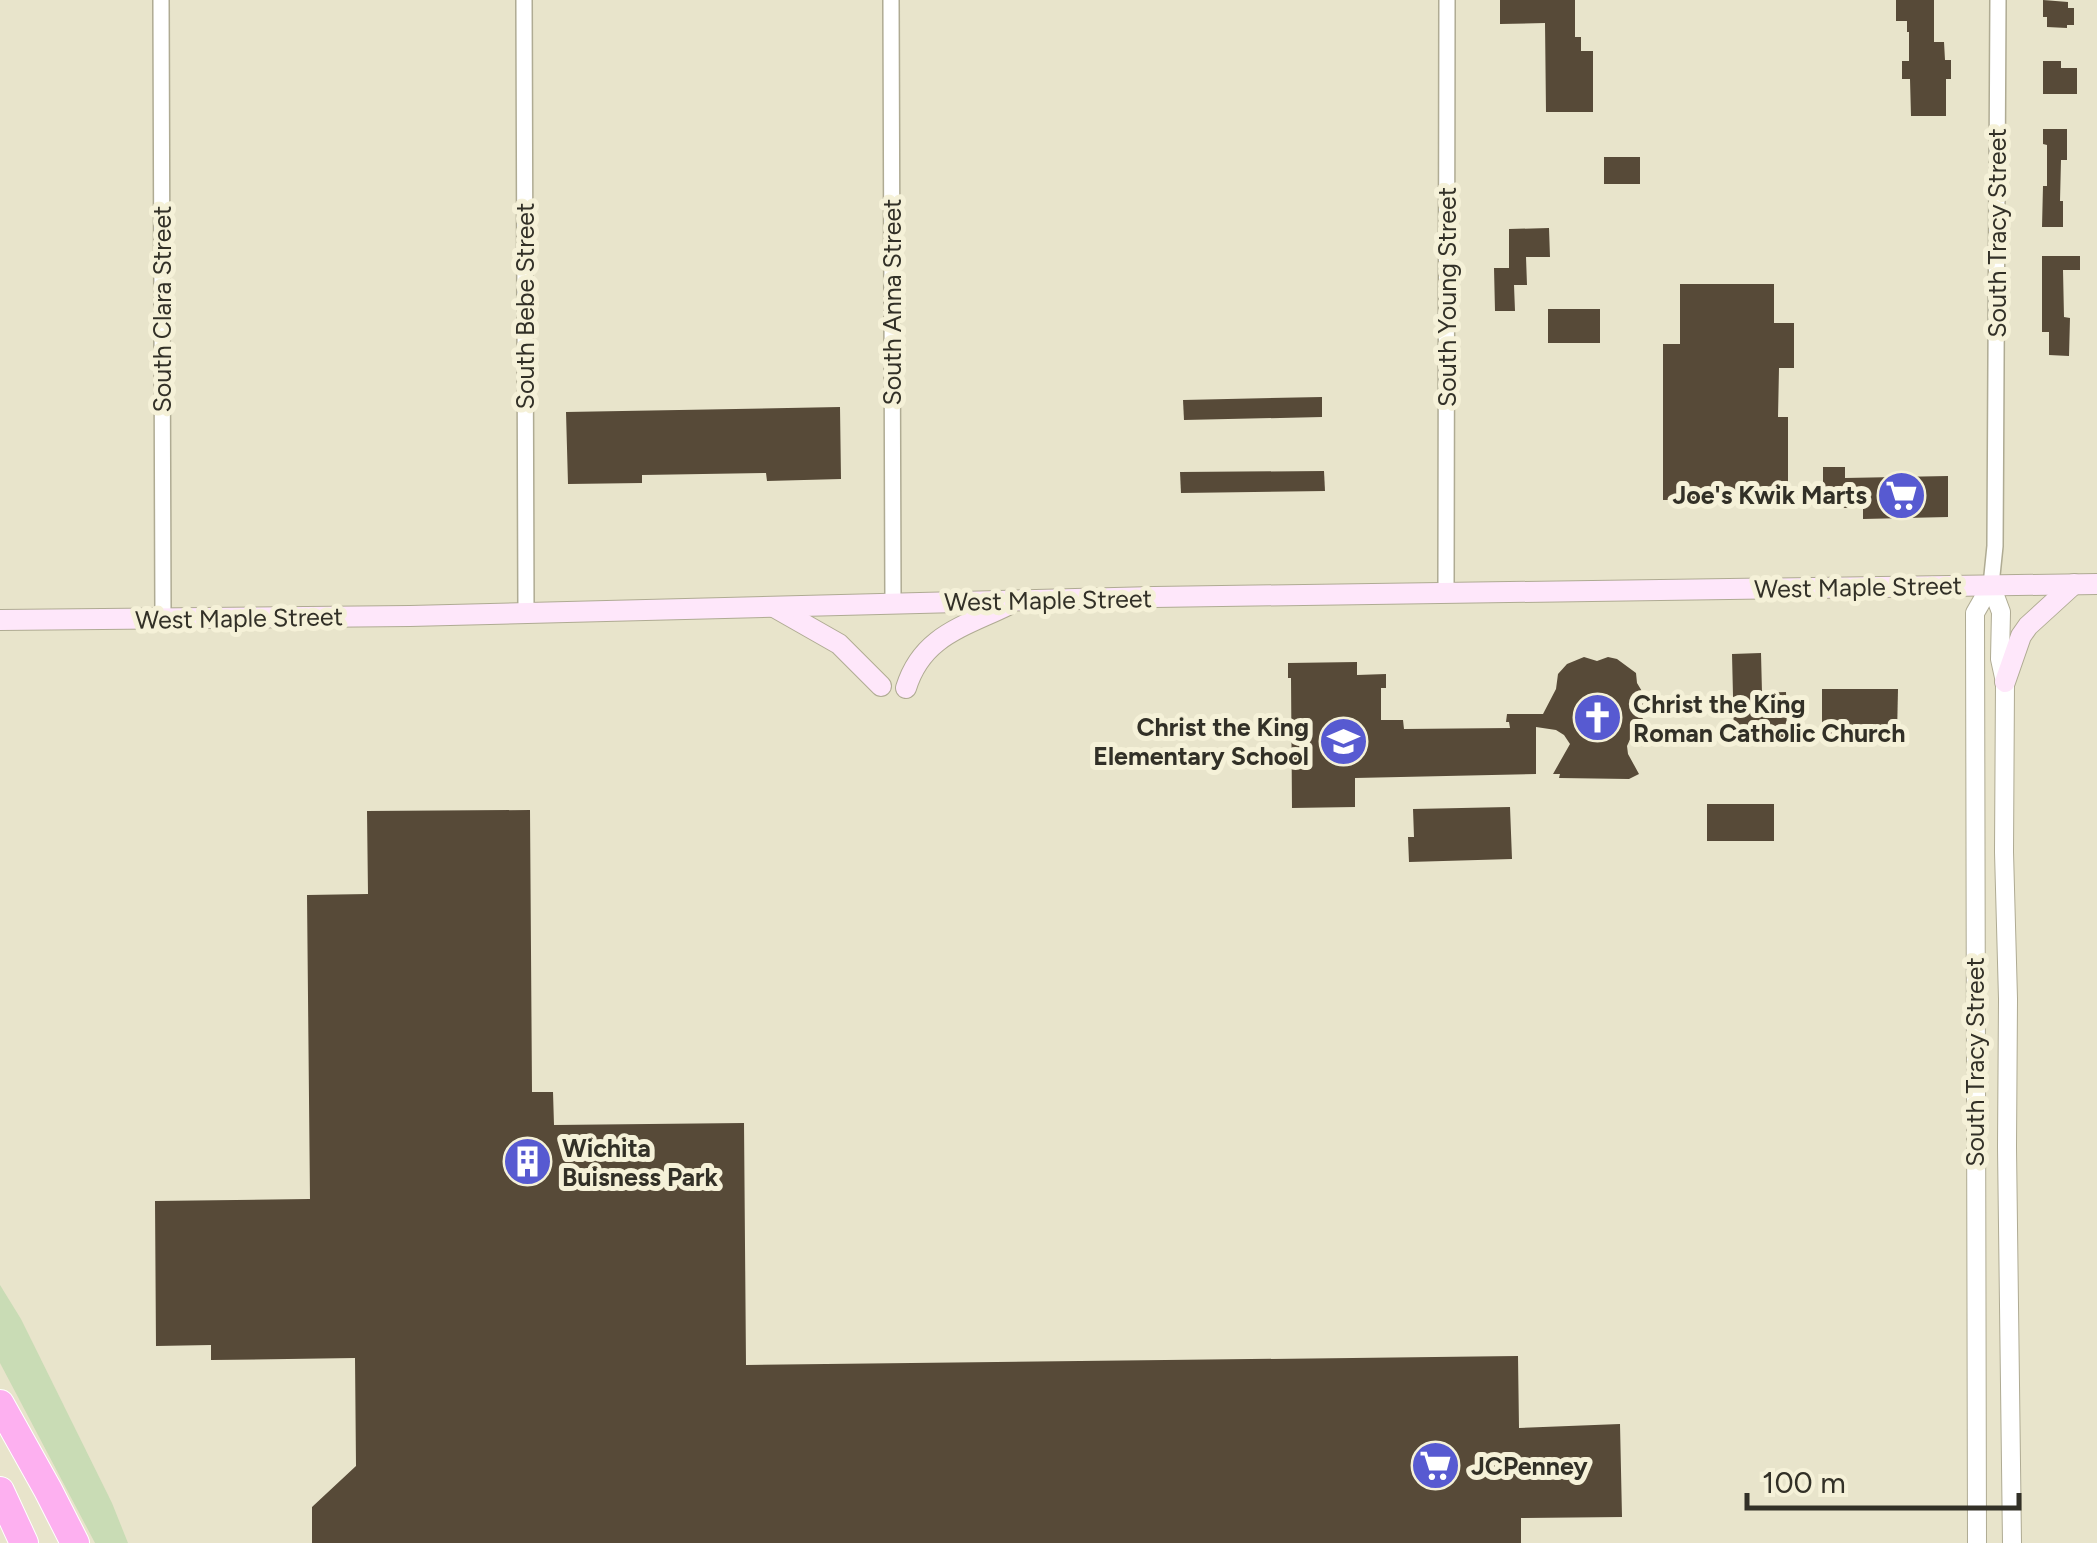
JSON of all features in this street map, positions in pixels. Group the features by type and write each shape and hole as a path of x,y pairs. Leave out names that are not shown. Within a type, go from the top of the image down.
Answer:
{"highway":[{"path":"0,1404 75,1543"},
{"path":"0,1492 24,1543"}],"main road":[{"path":"2005,682 2020,636 2074,584"},
{"name":"West Maple Street","path":"0,620 2097,584"},
{"path":"906,688 911,670 936,640 1017,601"},
{"path":"772,606 840,644 881,686"}],"street":[{"name":"South Clara Street","path":"162,0 163,619"},
{"name":"South Bebe Street","path":"524,0 526,612"},
{"name":"South Anna Street","path":"891,0 892,604"},
{"name":"South Young Street","path":"1446,594 1448,0"},
{"name":"South Tracy Street","path":"1998,0 1992,585 2000,612 2000,659 2005,682 2012,1543"},
{"name":"South Tracy Street","path":"1977,1543 1975,613 1992,585"}],"green space":[{"path":"0,1285 21,1319 128,1543 95,1543 0,1363"}],"building":[{"path":"1500,0 1575,0 1575,37 1581,37 1581,51 1593,51 1593,112 1546,112 1545,23 1500,24"},
{"path":"1896,0 1934,0 1934,42 1944,42 1945,60 1951,60 1951,79 1946,79 1946,116 1911,116 1910,79 1902,79 1902,61 1909,61 1909,32 1907,21 1896,21"},
{"path":"2043,0 2068,2 2068,8 2074,8 2074,25 2047,27"},
{"path":"2043,61 2061,61 2061,68 2077,68 2077,94 2043,94"},
{"path":"2043,129 2067,129 2067,160 2061,160 2063,227 2042,227 2043,186 2047,186"},
{"path":"1604,157 1640,157 1640,184 1604,184"},
{"path":"1549,228 1550,257 1526,257 1527,285 1514,285 1515,311 1495,311 1494,268 1509,268 1509,229"},
{"path":"2042,256 2080,256 2080,270 2063,270 2064,317 2070,318 2069,356 2049,355 2049,332 2042,332"},
{"path":"1680,284 1774,284 1774,323 1794,323 1794,368 1779,368 1778,417 1788,417 1788,499 1663,500 1663,344 1680,344"},
{"path":"1548,309 1600,309 1600,343 1548,343"},
{"path":"1322,397 1322,417 1184,420 1183,400"},
{"path":"840,407 841,479 767,481 766,473 642,475 642,483 568,484 566,412"},
{"path":"1823,467 1845,467 1845,478 1948,476 1948,517 1863,519 1863,508 1823,508"},
{"path":"1324,471 1325,491 1181,493 1180,472"},
{"path":"1761,653 1762,693 1786,692 1787,737 1734,738 1732,654"},
{"path":"1584,657 1597,661 1617,659 1636,673 1646,698 1642,716 1645,727 1632,735 1627,746 1639,774 1629,779 1559,778 1560,774 1553,774 1570,744 1556,730 1536,727 1536,774 1355,778 1355,807 1292,808 1288,663 1357,662 1357,675 1386,674 1386,688 1381,688 1381,720 1403,720 1404,729 1510,728 1507,714 1543,714 1556,689 1558,674 1567,664"},
{"path":"1822,689 1898,689 1897,735 1822,735"},
{"path":"1707,804 1774,804 1774,841 1707,841"},
{"path":"1510,807 1512,859 1409,862 1408,837 1414,837 1413,809"},
{"name":"Wichita Buisness Park","path":"530,810 532,1092 553,1092 554,1125 744,1123 746,1365 1518,1356 1519,1428 1620,1424 1622,1517 1521,1518 1521,1543 312,1543 312,1507 356,1466 355,1358 211,1360 211,1345 156,1346 155,1201 310,1199 307,895 368,894 367,811"}],"place":[{"name":"Joe's Kwik Marts","path":"1902,495"},
{"name":"Christ the King Roman Catholic Church","path":"1598,718"},
{"name":"Christ the King Elementary School","path":"1344,741"},
{"name":"Wichita Buisness Park","path":"527,1162"},
{"name":"JCPenney","path":"1436,1466"}]}
